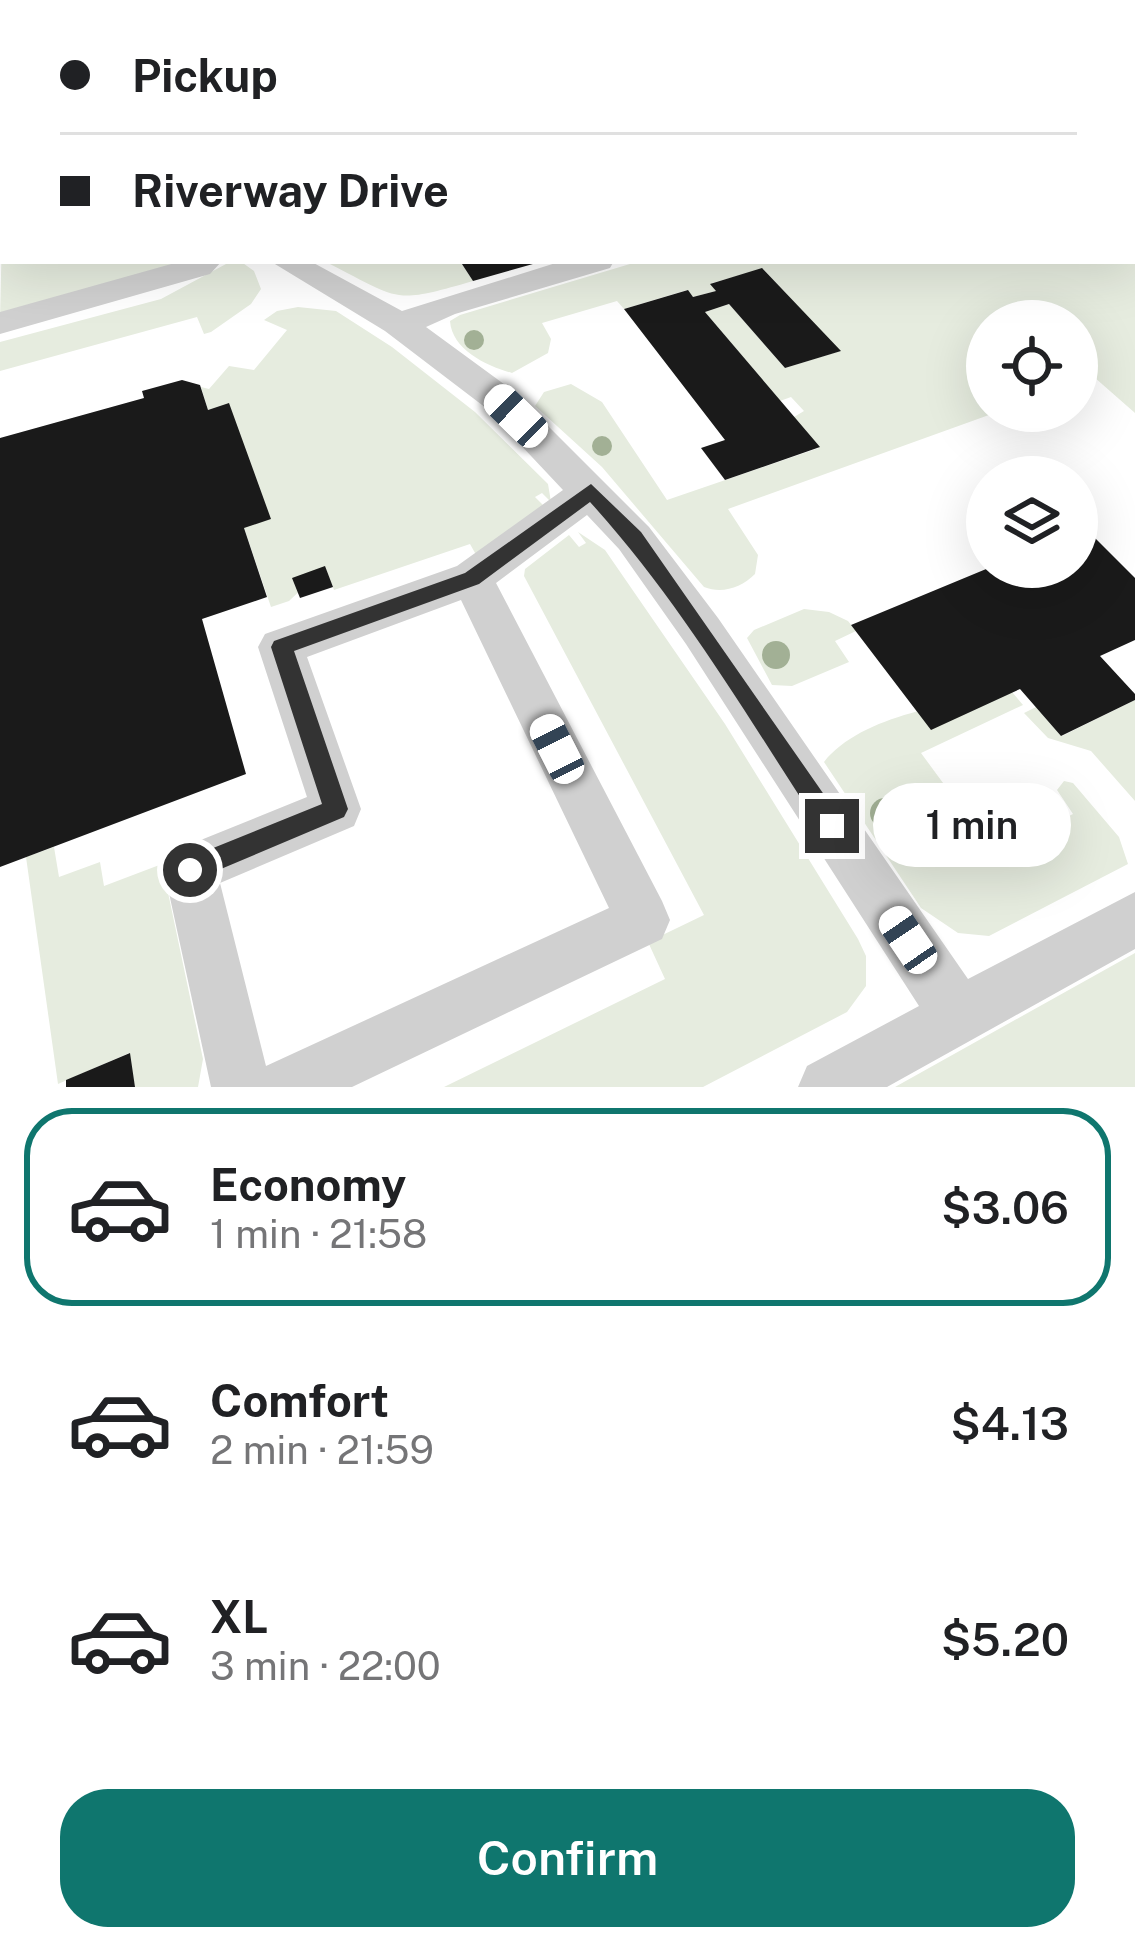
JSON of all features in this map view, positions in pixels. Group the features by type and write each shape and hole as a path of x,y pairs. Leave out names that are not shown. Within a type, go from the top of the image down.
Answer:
{"street":[{"path":"0,323 202,264"},
{"path":"291,264 400,325 499,399 634,538 702,631 958,1016"},
{"path":"400,325 443,306 588,264"},
{"path":"241,1087 190,870 336,809 281,647 472,578 591,491"},
{"path":"287,1087 643,920 472,578"},
{"path":"828,1087 1135,919"}],"shaded area":[{"path":"1,264 177,264 0,318"},
{"path":"226,264 244,264 254,271 261,289 251,304 211,332 204,334 197,317 0,371 0,342 161,299"},
{"path":"330,264 462,264 473,281 410,296 369,284"},
{"path":"630,264 1135,264 1135,413 1098,381 1098,300 966,300 966,423 728,509 758,555 755,574 744,583 718,590 704,587 602,467 535,406 544,392 571,384 602,402 667,500 819,448 794,417 804,411 791,397 780,401 705,312 729,304 785,368 840,351 763,269 712,283 716,291 693,297 687,290 624,309 617,301 542,323 551,339 548,353 512,373 472,355 457,340 450,321"},
{"path":"298,307 336,311 392,347 475,412 548,484 551,502 542,493 535,497 546,508 479,560 470,544 334,590 325,567 289,601 271,607 244,528 228,404 208,410 201,387 209,389 229,366 254,370 287,330 264,320 277,311"},
{"path":"578,532 605,550 725,724 858,939 866,956 866,986 847,1012 703,1087 444,1087 665,979 648,942 704,915 524,576 525,569 569,535 579,547 586,543"},
{"path":"804,609 829,612 848,621 856,631 835,641 849,662 792,686 772,685 747,638 754,630"},
{"path":"1012,692 1023,705 921,753 946,787 934,793 961,830 973,825 995,853 1073,814 1057,790 1064,781 1073,783 1119,837 1128,864 989,936 958,933 921,908 824,762 861,732 885,722 937,706"},
{"path":"1135,700 1135,801 1091,751 1048,738 1024,713 1036,707 1062,736"},
{"path":"54,847 59,877 100,862 104,886 162,864 203,1059 198,1087 135,1087 129,1053 58,1084 26,857"},
{"path":"1135,953 1135,1087 895,1087"}],"building":[{"path":"462,264 533,264 473,281"},
{"path":"762,268 841,351 785,368 729,304 705,312 820,447 725,480 701,448 725,440 624,309 688,290 693,297 716,291 710,284"},
{"path":"182,380 200,385 208,410 229,403 271,519 244,528 267,597 202,619 246,774 0,867 0,438 144,398 142,391"},
{"path":"1098,541 1135,578 1135,640 1100,656 1135,694 1135,700 1061,736 1020,689 931,730 851,625 966,577 966,588 1098,588"},
{"path":"325,566 333,587 300,598 292,578"},
{"path":"130,1053 135,1087 66,1087 66,1080"}],"route":[{"path":"190,870 336,809 281,647 472,578 591,491 634,538 702,631 832,826"}]}
